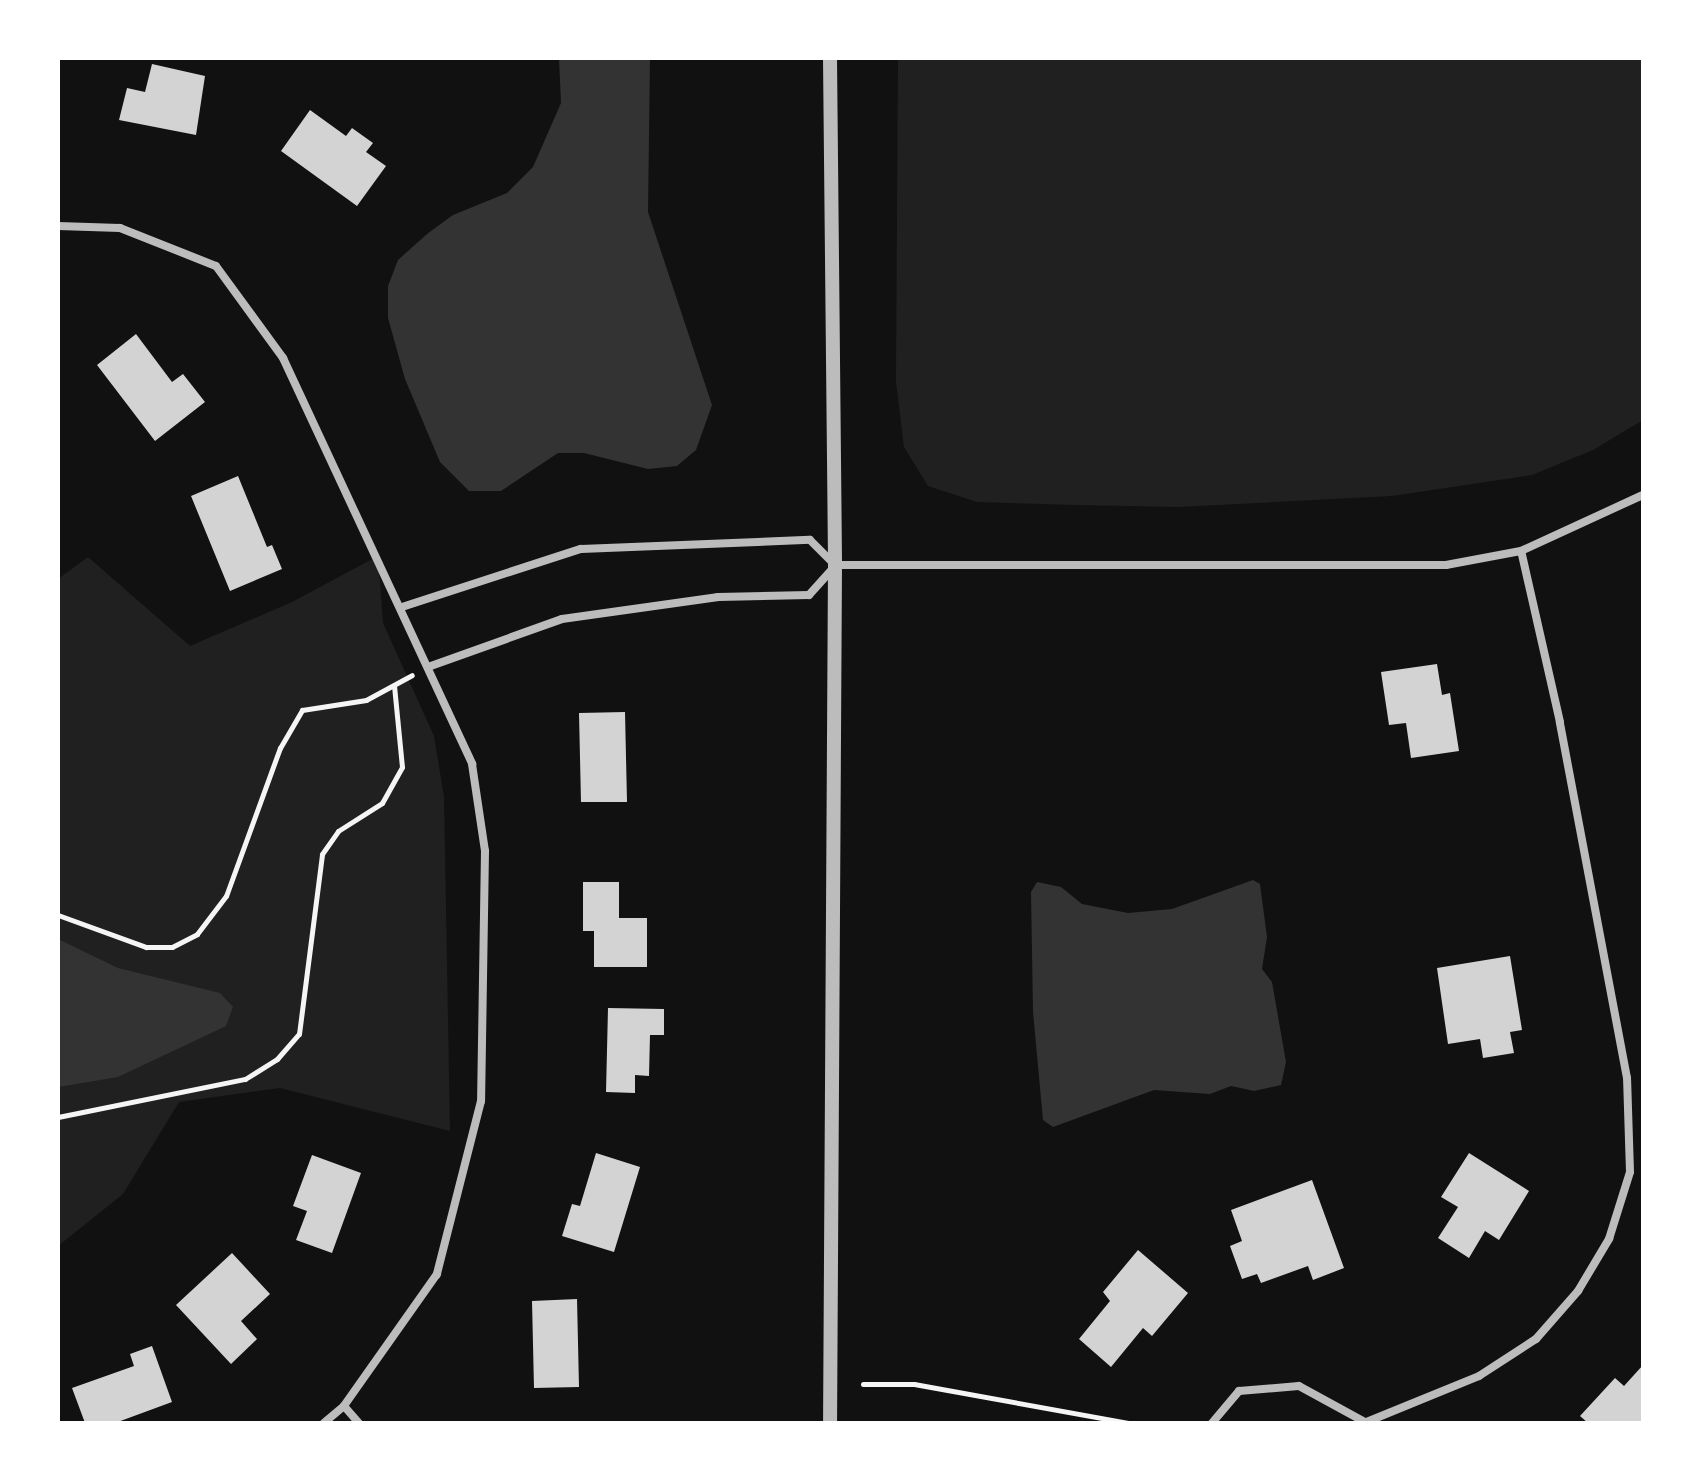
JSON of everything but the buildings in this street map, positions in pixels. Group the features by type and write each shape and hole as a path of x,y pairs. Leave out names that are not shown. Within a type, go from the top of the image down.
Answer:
{"street":[{"path":"830,58 835,565 830,1423"},
{"path":"58,226 120,228 216,266 283,358 402,607 472,764 485,851 481,1101 437,1274 344,1406 324,1423"},
{"path":"402,607 581,549 810,540 835,565 1446,565 1521,551 1643,495"},
{"path":"1212,1423 1239,1391 1299,1386 1364,1423 1479,1376 1536,1339 1578,1291 1609,1239 1630,1172 1627,1078 1560,722 1521,551"},
{"path":"428,667 562,619 718,597 809,595 835,565"},
{"path":"344,1406 359,1423"}],"path":[{"path":"58,915 146,947 172,947 197,934 226,896 280,748 302,710 366,700 428,667"},
{"path":"58,1117 245,1079 277,1059 299,1034 322,854 338,831 382,803 396,787 402,767 394,685"},
{"path":"863,1384 914,1384 1129,1423"}],"shaded area":[{"path":"559,58 650,58 648,212 712,405 696,450 677,466 648,469 584,453 558,453 501,491 469,491 440,462 405,379 388,318 388,286 398,260 427,234 453,215 507,193 533,167 561,103"},
{"path":"898,58 1643,58 1643,420 1593,450 1532,475 1392,496 1179,507 1075,505 977,502 928,486 904,447 896,382"},
{"path":"378,556 383,623 434,736 444,797 450,1131 280,1088 179,1102 123,1194 58,1246 58,579 88,557 190,646 292,602"},
{"path":"1253,880 1260,884 1267,937 1262,969 1272,982 1286,1062 1281,1085 1254,1091 1231,1086 1210,1094 1154,1090 1053,1127 1043,1120 1033,1012 1031,892 1037,882 1061,887 1082,904 1128,913 1172,909"},
{"path":"58,939 118,968 220,993 233,1007 226,1026 118,1077 58,1087"}]}
